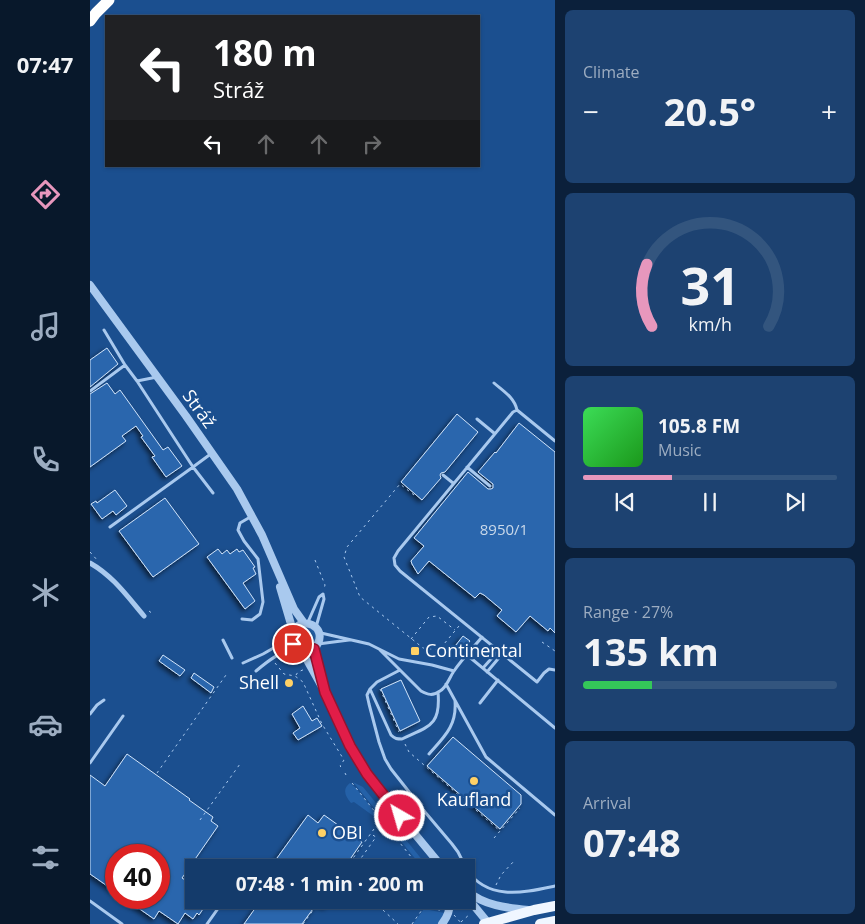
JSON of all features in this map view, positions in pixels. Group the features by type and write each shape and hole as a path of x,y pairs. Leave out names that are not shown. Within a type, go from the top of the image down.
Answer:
{"highway":[{"path":"90,21 109,0"}],"main road":[{"path":"487,924 534,910 555,906"},
{"path":"540,924 555,921"}],"street":[{"name":"Stráž","path":"90,286 234,484 262,534 294,609 306,623 318,630 320,638 316,646 325,692"},
{"name":"Stráž","path":"272,558 293,644 299,649 325,692 350,746 367,774 436,859"},
{"path":"90,564 116,582 144,616"},
{"path":"292,634 297,626 306,623"},
{"path":"299,649 310,651 316,646"},
{"path":"475,897 493,905 534,910"},
{"path":"475,908 487,924"},
{"path":"442,924 447,918 449,909"}],"lane":[{"path":"104,330 125,365 213,493"},
{"path":"90,391 125,365"},
{"path":"137,381 156,376"},
{"path":"494,383 511,397 516,404 517,410 555,441"},
{"path":"517,410 509,415 398,551 394,558 395,565 537,682 549,669 555,670"},
{"path":"477,419 494,433"},
{"path":"110,527 212,452"},
{"path":"467,467 490,486"},
{"path":"443,475 453,483"},
{"path":"242,619 252,620 260,614 263,602 258,559 244,542 238,530 240,523 252,516"},
{"path":"306,623 319,597 323,594"},
{"path":"323,594 324,599 318,630 369,644 399,659 454,671"},
{"path":"243,663 263,654 292,634"},
{"path":"380,650 418,688 426,694 432,694 443,689 454,671 482,637"},
{"path":"223,640 232,658"},
{"path":"316,646 352,640"},
{"path":"256,671 271,658 284,651 299,649"},
{"path":"484,668 499,650"},
{"path":"487,672 502,653"},
{"path":"468,655 555,728"},
{"path":"400,670 377,682 367,695 378,742 385,759 452,844 462,859"},
{"path":"480,703 498,680"},
{"path":"446,684 486,757 555,815"},
{"path":"370,689 391,735 398,739 402,739 434,722 439,709 438,692"},
{"path":"90,714 104,700"},
{"path":"429,754 453,724 456,711 455,700"},
{"path":"90,763 123,716"},
{"path":"475,880 495,890 509,892 553,886"},
{"path":"90,901 122,924"},
{"path":"207,924 218,909"}],"path":[{"path":"414,495 400,484 347,547 344,558 360,597 423,648 439,650 459,626"},
{"path":"315,560 325,585 323,594"},
{"path":"411,638 429,617 437,616 455,631"},
{"path":"542,642 554,651 554,654"},
{"path":"273,660 284,674 295,676 305,684 322,724 344,760 340,766 341,768"},
{"path":"295,676 298,672 308,668"},
{"path":"157,773 226,675"},
{"path":"378,686 399,732"},
{"path":"404,742 409,752 500,831"},
{"path":"200,820 240,764"},
{"path":"352,783 413,859"},
{"path":"494,838 520,808"},
{"path":"378,823 381,820"},
{"path":"352,859 374,829"},
{"path":"360,859 376,837 371,833"},
{"path":"496,887 501,876 515,860"},
{"path":"303,924 314,909"},
{"path":"412,924 423,909"},
{"path":"431,909 446,911 441,909"},
{"path":"383,910 398,924"},
{"path":"452,913 462,923 470,914"}],"shaded area":[{"path":"302,627 310,627 316,633 316,641 310,647 302,647 296,641 296,633"},
{"path":"353,782 363,787 422,859 416,859"},
{"path":"350,783 356,788 379,820 354,802 351,803 345,790"},
{"path":"424,909 445,913 438,924 413,924"}],"building":[{"path":"107,348 118,364 90,387 90,360"},
{"path":"107,383 115,394 120,390 163,450 168,447 182,466 166,477 152,457 155,456 141,437 143,436 136,426 122,436 126,441 90,467 90,394"},
{"path":"457,414 478,432 445,472 441,473 441,478 422,500 401,482"},
{"path":"519,423 555,452 555,633 550,628 548,631 530,616 516,632 497,616 502,610 484,595 480,593 475,598 429,561 418,574 411,561 424,546 414,538 468,472 488,489 493,488 493,484 478,472 496,453"},
{"path":"115,490 127,506 116,515 113,511 102,519 91,504 96,501 97,503"},
{"path":"165,498 199,544 153,577 119,531"},
{"path":"218,549 222,554 227,550 230,554 237,549 239,552 243,550 255,567 253,568 256,574 243,583 255,601 245,609 207,557"},
{"path":"463,636 470,641 458,655 452,650"},
{"path":"163,655 185,670 180,676 159,661"},
{"path":"194,673 214,687 211,693 191,678"},
{"path":"401,680 420,721 400,731 381,689"},
{"path":"303,706 312,721 317,718 322,726 298,740 293,733 300,728 292,714"},
{"name":"Kaufland","path":"453,737 521,795 521,804 500,829 427,766"},
{"path":"127,754 213,817 211,821 218,826 195,859 185,859 185,874 182,878 185,880 185,909 203,909 199,915 197,913 193,919 185,913 178,924 159,911 154,919 140,909 170,909 170,844 105,844 105,884 90,874 90,775 105,786"},
{"name":"OBI","path":"308,815 318,823 324,815 362,842 350,859 276,859"},
{"path":"255,909 313,909 302,924 244,924"}],"place":[{"name":"Continental","path":"415,651"},
{"name":"Shell","path":"289,683"},
{"name":"Kaufland","path":"474,781"},
{"name":"OBI","path":"322,833"}],"route":[{"path":"293,644 297,649 306,652 314,649 325,692 350,746 376,787 400,816"}]}
